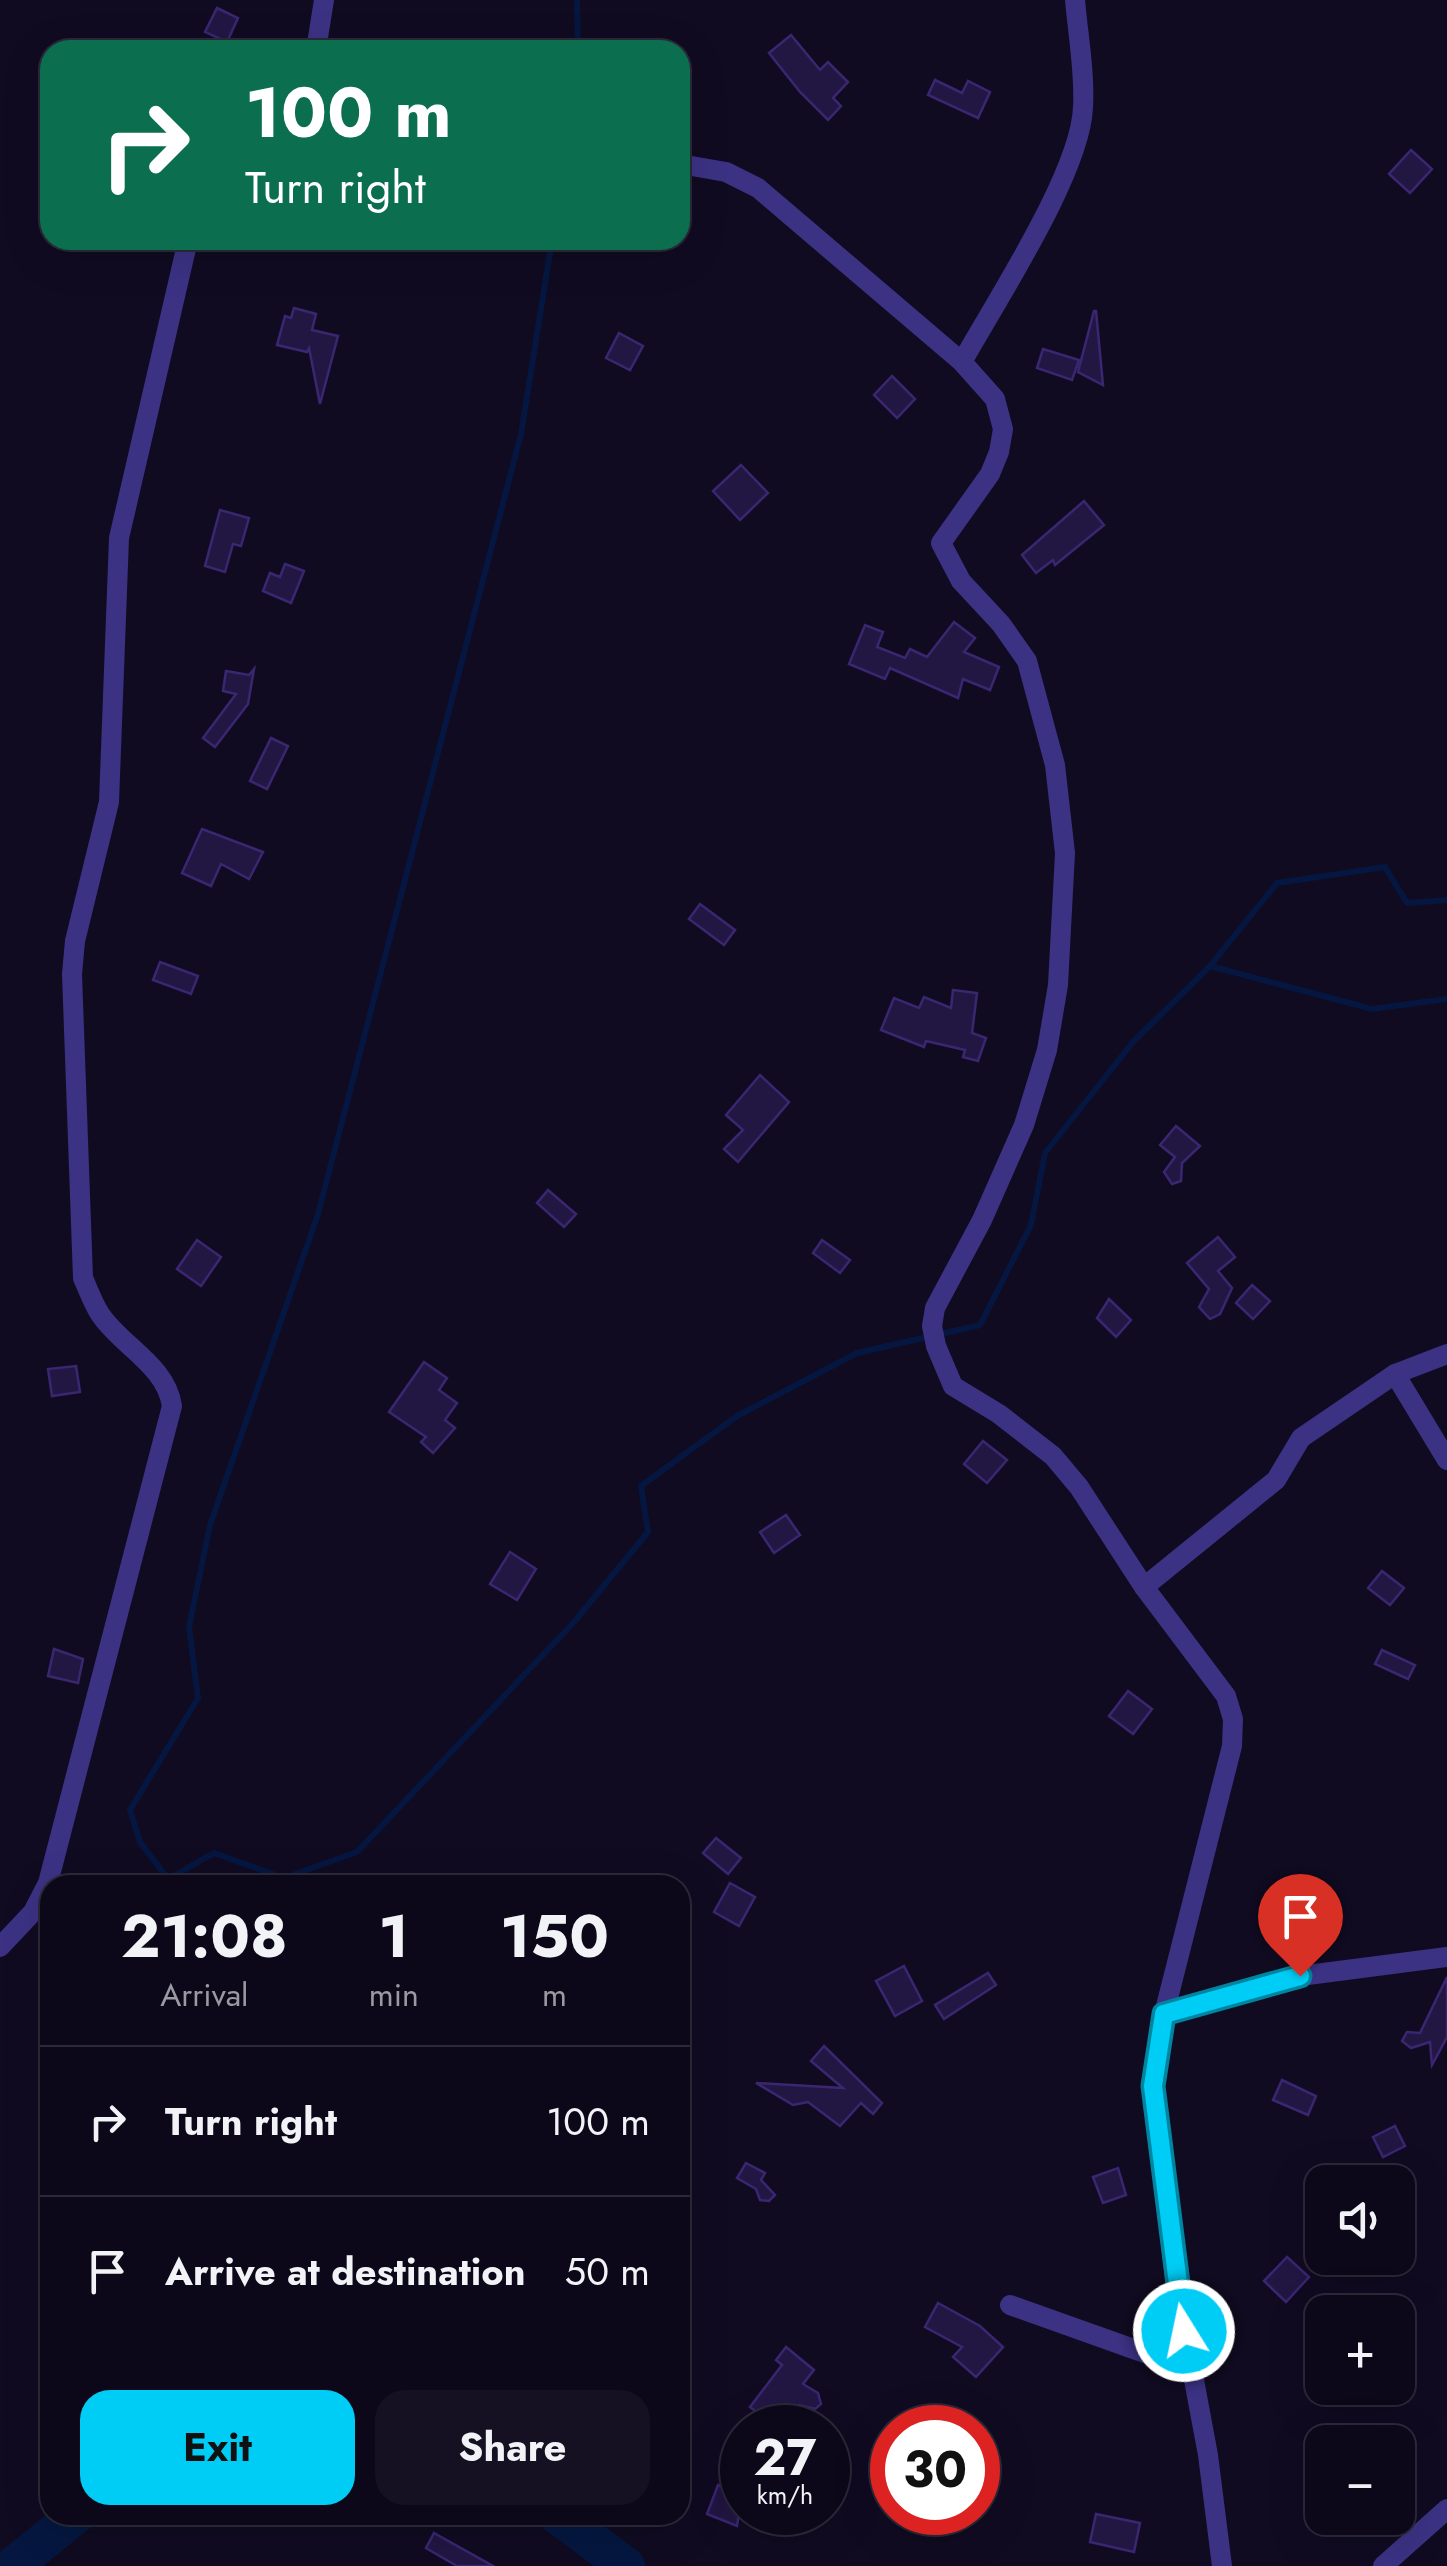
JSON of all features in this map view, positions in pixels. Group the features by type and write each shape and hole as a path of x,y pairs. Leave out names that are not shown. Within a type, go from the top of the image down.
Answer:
{"street":[{"path":"318,40 324,0"},
{"path":"962,362 1064,176 1078,138 1084,109 1074,0"},
{"path":"690,166 726,172 758,188 962,362 995,399 1002,429 990,474 941,543 962,581 1002,624 1027,660 1055,764 1065,853 1058,985 1048,1050 1024,1125 982,1220 935,1308 932,1326 953,1386 999,1414 1053,1456 1226,1696 1233,1719 1232,1746 1164,2014 1153,2086 1175,2278 1222,2566"},
{"path":"50,1875 172,1406 170,1390 101,1316 83,1278 72,974 75,941 110,802 120,538 186,250"},
{"path":"1144,1587 1276,1480 1302,1438 1395,1374 1447,1354"},
{"path":"1395,1374 1447,1460"},
{"path":"0,1946 33,1912 40,1898"},
{"path":"1164,2014 1300,1976 1446,1959"},
{"path":"1010,2305 1156,2356 1190,2358"},
{"path":"1383,2566 1447,2509"}],"building":[{"path":"217,8 238,18 228,40 205,32"},
{"path":"791,35 820,70 828,62 848,82 833,98 841,106 828,120 769,53"},
{"path":"935,80 962,93 968,81 990,92 978,118 928,95"},
{"path":"1411,150 1432,169 1410,193 1389,174"},
{"path":"294,308 316,314 312,330 338,336 320,404 309,348 307,352 277,345 285,316 291,318"},
{"path":"1096,311 1103,385 1078,372"},
{"path":"619,333 643,346 630,370 606,358"},
{"path":"1043,349 1079,360 1072,380 1037,368"},
{"path":"892,376 915,399 897,418 874,395"},
{"path":"741,465 768,493 740,520 713,491"},
{"path":"1084,501 1104,525 1055,565 1053,560 1036,573 1022,555"},
{"path":"220,510 249,518 241,546 233,544 225,572 205,566"},
{"path":"285,564 304,571 291,603 263,591 270,573 280,577"},
{"path":"954,622 975,638 964,652 999,667 990,690 963,679 958,698 890,668 885,679 849,664 865,625 883,632 877,647 905,658 910,649 927,657"},
{"path":"254,669 248,704 215,747 203,738 236,694 223,691 226,671 249,675"},
{"path":"271,738 288,746 267,789 250,781"},
{"path":"202,829 263,852 249,879 221,864 211,886 182,873"},
{"path":"700,904 735,930 724,945 689,919"},
{"path":"160,962 198,976 191,994 153,980"},
{"path":"953,990 977,993 972,1033 986,1038 978,1061 963,1057 965,1050 926,1041 924,1047 881,1030 894,998 919,1008 924,997 951,1008"},
{"path":"760,1075 789,1102 738,1162 724,1149 743,1130 726,1115"},
{"path":"1176,1126 1200,1146 1182,1163 1181,1181 1172,1184 1164,1172 1175,1157 1160,1145"},
{"path":"548,1190 576,1214 564,1227 537,1203"},
{"path":"1218,1237 1235,1257 1218,1271 1232,1288 1220,1314 1210,1319 1199,1307 1209,1289 1187,1263"},
{"path":"197,1240 221,1257 201,1286 177,1269"},
{"path":"822,1240 850,1260 840,1273 813,1253"},
{"path":"1252,1285 1270,1301 1253,1319 1236,1303"},
{"path":"1109,1299 1131,1320 1116,1337 1097,1318"},
{"path":"424,1362 447,1378 439,1390 457,1403 445,1420 455,1428 433,1453 421,1442 426,1437 389,1412"},
{"path":"76,1366 80,1392 52,1396 48,1369"},
{"path":"983,1441 1007,1460 987,1483 964,1464"},
{"path":"786,1515 800,1535 774,1553 760,1532"},
{"path":"510,1552 536,1569 517,1600 490,1584"},
{"path":"1382,1571 1404,1588 1390,1605 1368,1588"},
{"path":"54,1649 83,1659 78,1683 48,1676"},
{"path":"1382,1650 1415,1665 1408,1679 1375,1664"},
{"path":"1128,1691 1152,1709 1133,1734 1109,1716"},
{"path":"716,1838 741,1858 728,1874 703,1853"},
{"path":"730,1883 755,1897 739,1926 714,1912"},
{"path":"904,1966 922,2001 895,2016 876,1981"},
{"path":"988,1973 996,1985 944,2019 935,2005"},
{"path":"1447,1977 1447,2037 1432,2065 1430,2042 1411,2048 1402,2041 1407,2032 1420,2033"},
{"path":"824,2046 882,2103 873,2114 861,2103 840,2126 808,2102 793,2105 756,2083 843,2088 811,2061"},
{"path":"1282,2080 1316,2096 1308,2115 1273,2100"},
{"path":"1395,2126 1405,2146 1383,2157 1373,2137"},
{"path":"746,2163 765,2173 761,2180 775,2195 769,2201 760,2200 756,2189 737,2178"},
{"path":"1118,2168 1126,2195 1103,2203 1093,2177"},
{"path":"1287,2257 1309,2277 1286,2302 1264,2281"},
{"path":"938,2303 980,2326 1003,2347 976,2377 953,2357 962,2347 925,2327"},
{"path":"786,2347 814,2370 803,2384 818,2393 821,2404 752,2405 782,2365 776,2360"},
{"path":"718,2485 720,2486 720,2519 707,2514"},
{"path":"1096,2514 1140,2523 1134,2552 1090,2542"},
{"path":"434,2533 493,2566 457,2566 426,2548"}],"waterway":[{"path":"577,0 578,40"},
{"path":"165,1875 140,1842 130,1810 198,1698 189,1627 210,1525 318,1214 521,434 550,250"},
{"path":"292,1875 357,1852 574,1622 648,1532 641,1486 737,1416 857,1353 980,1325 1031,1225 1045,1153 1133,1042 1210,966 1277,883 1385,867 1407,903 1447,900"},
{"path":"1210,966 1372,1009 1447,999"},
{"path":"175,1875 214,1853 276,1875"},
{"path":"13,2566 64,2525"},
{"path":"571,2525 626,2566"}],"route":[{"path":"1184,2331 1153,2086 1164,2014 1300,1976"}]}
